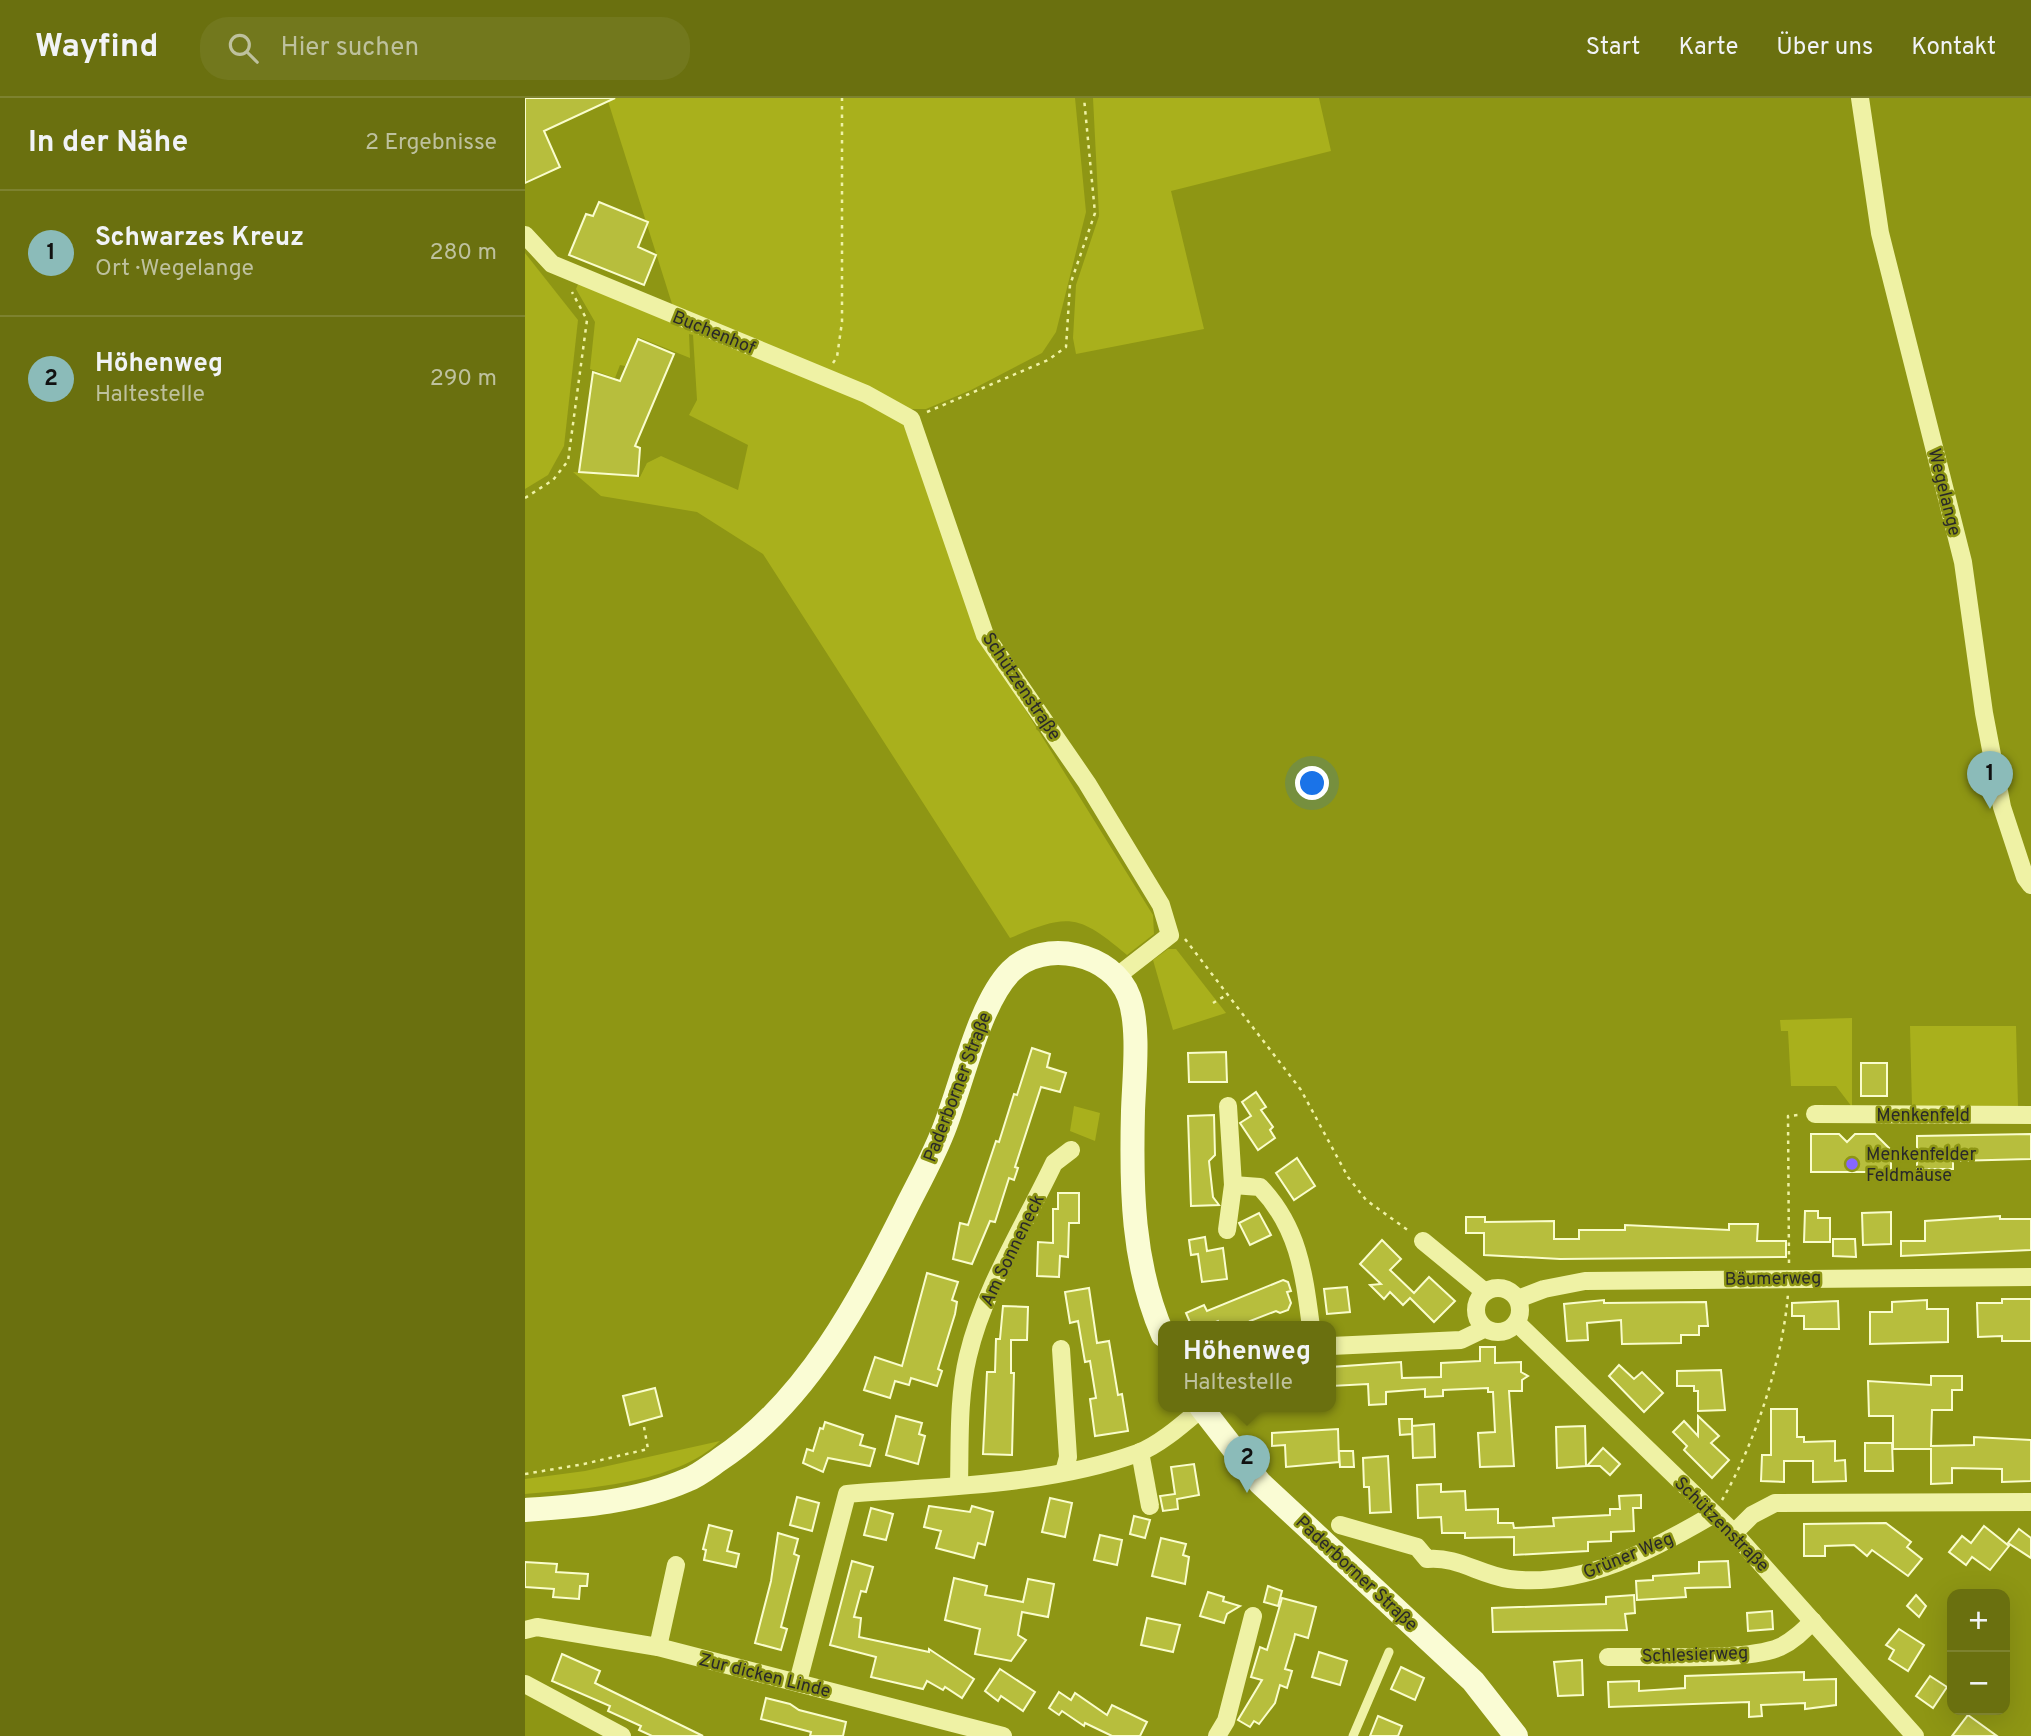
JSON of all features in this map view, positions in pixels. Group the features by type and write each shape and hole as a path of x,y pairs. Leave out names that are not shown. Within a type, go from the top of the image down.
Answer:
{"main road":[{"name":"Paderborner Straße","path":"525,1510 630,1497 688,1480 740,1446 771,1417 807,1375 871,1279 942,1136 989,1003 1011,970 1050,952 1083,957 1116,977"},
{"path":"1116,977 1129,996 1132,1019 1133,1216 1141,1267 1158,1323"},
{"name":"Paderborner Straße","path":"1205,1412 1260,1483 1473,1681 1516,1736"}],"street":[{"name":"Wegelange","path":"1860,98 1880,233 1963,562 1984,713 2002,807 2025,877 2031,885"},
{"name":"Buchenhof","path":"525,235 552,264 866,394 911,419"},
{"name":"Schützenstraße","path":"911,419 985,635 1087,783 1161,905 1170,935"},
{"path":"1116,977 1170,935"},
{"path":"1227,1230 1233,1185 1228,1106"},
{"name":"Menkenfeld","path":"1815,1114 2031,1115"},
{"name":"Am Sonneneck","path":"959,1485 960,1418 968,1356 986,1299 1054,1163 1071,1150"},
{"path":"1233,1185 1260,1188 1295,1238 1303,1264 1310,1321"},
{"path":"1423,1241 1485,1292"},
{"name":"Bäumerweg","path":"1518,1299 1544,1289 1585,1281 1790,1277 2031,1277"},
{"path":"1336,1346 1461,1340 1484,1329 1505,1332 1517,1323 1520,1308 1518,1299 1506,1289 1495,1288 1485,1292 1476,1307 1477,1319 1484,1329"},
{"name":"Schützenstraße","path":"1517,1323 1734,1533 1915,1736"},
{"path":"1061,1349 1068,1457 1064,1472"},
{"path":"798,1682 847,1494 959,1485 1064,1472 1140,1452 1196,1412"},
{"path":"1140,1452 1150,1506"},
{"path":"1734,1533 1752,1516 1775,1503 2031,1502"},
{"name":"Grüner Weg","path":"1340,1525 1417,1546 1427,1559 1444,1557 1507,1579 1555,1580 1596,1572 1681,1533 1714,1514"},
{"path":"658,1647 676,1565"},
{"path":"1217,1736 1226,1721 1254,1616"},
{"name":"Schlesierweg","path":"1608,1657 1743,1655 1776,1649 1793,1640 1814,1621"},
{"name":"Zur dicken Linde","path":"525,1630 537,1627 658,1647 1003,1736"},
{"path":"525,1684 622,1736"}],"lane":[{"path":"1353,1736 1389,1652"}],"path":[{"path":"823,378 837,357 842,322 842,98"},
{"path":"911,419 1048,360 1066,346 1070,285 1095,214 1084,98"},
{"path":"525,498 553,480 568,461 587,320 575,296 552,264"},
{"path":"1170,935 1184,939 1301,1090 1348,1177 1366,1200 1423,1241"},
{"path":"1213,1003 1229,994"},
{"path":"1714,1514 1739,1470 1754,1432 1786,1320 1790,1277 1788,1116 1815,1114"},
{"path":"525,1474 648,1449 644,1427"}],"shaded area":[{"path":"607,98 1075,98 1086,212 1056,332 1042,353 971,390 926,409 905,409 673,307"},
{"path":"1093,98 1319,98 1331,151 1171,191 1204,329 1076,354 1073,338 1076,285 1099,216"},
{"path":"525,253 578,320 564,446 548,475 525,489"},
{"path":"579,282 814,375 901,418 980,637 1153,915 1154,934 1127,955 1096,932 1072,922 1046,924 1010,938 763,554 697,512 601,496 573,472 640,477 647,463 661,456 738,490 748,445 689,415 697,400 693,335 689,334 690,358 638,337 625,366 620,365 615,378 590,369 595,322 576,289"},
{"path":"1168,949 1176,949 1226,1013 1173,1030 1153,960"},
{"path":"1852,1018 1852,1107 1836,1086 1791,1086 1788,1031 1781,1031 1780,1020"},
{"path":"1910,1026 2016,1026 2018,1106 1912,1106"},
{"path":"1074,1106 1100,1113 1095,1141 1070,1131"},
{"path":"720,1441 679,1467 654,1475 574,1490 525,1494 525,1479 585,1471"}],"building":[{"path":"525,98 615,98 544,131 560,167 525,183"},
{"path":"599,202 648,222 638,247 656,255 644,285 569,255 586,214 593,216"},
{"path":"638,339 674,354 635,446 640,448 638,476 579,472 593,372 620,381"},
{"path":"1032,1048 1050,1054 1047,1067 1066,1073 1060,1092 1041,1087 1015,1167 1018,1168 1014,1180 1009,1178 995,1222 990,1221 972,1264 953,1259 960,1223 968,1225 996,1141 999,1142"},
{"path":"1226,1052 1227,1082 1189,1082 1188,1053"},
{"path":"1861,1063 1887,1063 1887,1096 1861,1096"},
{"path":"1256,1092 1266,1107 1261,1110 1273,1127 1270,1130 1275,1138 1258,1150 1240,1123 1251,1116 1242,1102"},
{"path":"1214,1115 1215,1155 1209,1161 1213,1197 1219,1205 1191,1206 1188,1116"},
{"path":"1811,1134 1839,1134 1847,1142 1855,1134 1875,1134 1891,1150 1891,1172 1811,1172"},
{"path":"2031,1134 2031,1159 1953,1161 1953,1169 1917,1169 1917,1136"},
{"path":"1297,1158 1315,1186 1294,1200 1276,1173"},
{"path":"1058,1193 1079,1193 1079,1223 1069,1223 1068,1257 1060,1256 1059,1277 1037,1276 1038,1242 1053,1243 1053,1209 1058,1209"},
{"path":"1805,1211 1818,1211 1818,1218 1830,1218 1830,1242 1804,1242"},
{"path":"1891,1212 1891,1244 1863,1245 1862,1213"},
{"path":"1259,1213 1271,1235 1250,1245 1239,1223"},
{"path":"2000,1216 2000,1219 2031,1219 2031,1250 1901,1256 1901,1241 1925,1241 1925,1221"},
{"path":"1466,1217 1485,1217 1485,1222 1554,1221 1554,1239 1579,1239 1579,1230 1625,1230 1625,1225 1729,1230 1729,1224 1758,1224 1757,1241 1786,1241 1786,1257 1560,1259 1484,1255 1484,1233 1466,1233"},
{"path":"1205,1237 1207,1251 1223,1248 1227,1279 1202,1282 1198,1254 1191,1255 1189,1240"},
{"path":"1833,1239 1855,1239 1856,1257 1833,1256"},
{"path":"1382,1240 1401,1259 1390,1270 1414,1293 1429,1277 1455,1301 1434,1322 1410,1298 1403,1305 1390,1292 1384,1299 1370,1285 1381,1284 1360,1264"},
{"path":"927,1273 958,1282 952,1300 957,1302 955,1314 938,1369 942,1371 937,1386 911,1378 909,1385 895,1381 890,1398 864,1390 875,1357 902,1366"},
{"path":"1283,1280 1288,1282 1291,1291 1287,1292 1291,1303 1288,1310 1280,1313 1276,1311 1250,1321 1189,1321 1186,1313 1204,1305 1207,1311"},
{"path":"1347,1287 1350,1312 1327,1314 1324,1289"},
{"path":"1089,1288 1097,1343 1109,1341 1118,1395 1122,1394 1128,1431 1095,1436 1090,1399 1096,1398 1090,1361 1085,1362 1078,1321 1070,1323 1065,1292"},
{"path":"2002,1299 2031,1299 2031,1341 2002,1341 2002,1336 1978,1337 1977,1303 2002,1303"},
{"path":"1604,1300 1604,1303 1706,1302 1708,1326 1699,1326 1699,1335 1681,1335 1681,1343 1622,1344 1621,1320 1587,1323 1588,1340 1567,1341 1564,1304"},
{"path":"1927,1300 1927,1309 1948,1309 1948,1342 1870,1344 1870,1312 1892,1312 1892,1302"},
{"path":"1838,1301 1839,1329 1804,1329 1804,1316 1792,1316 1792,1303"},
{"path":"1003,1306 1028,1307 1027,1340 1011,1340 1011,1373 1014,1373 1012,1455 983,1454 987,1372 995,1372 996,1339 1000,1339"},
{"path":"1480,1347 1495,1347 1495,1363 1521,1362 1521,1372 1528,1376 1522,1380 1522,1391 1509,1391 1514,1466 1480,1467 1478,1433 1495,1432 1493,1392 1488,1392 1488,1388 1443,1390 1443,1396 1425,1397 1425,1389 1386,1392 1386,1404 1369,1405 1368,1384 1336,1386 1336,1367 1401,1362 1402,1378 1441,1377 1441,1363 1480,1361"},
{"path":"1619,1365 1634,1379 1642,1372 1663,1393 1644,1412 1609,1376"},
{"path":"1721,1370 1725,1410 1698,1411 1698,1391 1694,1391 1694,1386 1677,1386 1677,1371"},
{"path":"1931,1376 1962,1376 1962,1390 1952,1390 1952,1410 1932,1410 1931,1446 1974,1445 1974,1437 2031,1440 2031,1481 2002,1482 2002,1469 1952,1468 1952,1483 1931,1484 1931,1449 1893,1449 1893,1416 1869,1416 1868,1381 1931,1385"},
{"path":"655,1388 662,1416 630,1425 623,1396"},
{"path":"1771,1409 1797,1409 1797,1437 1804,1437 1804,1442 1835,1441 1835,1461 1845,1460 1846,1481 1813,1482 1813,1461 1784,1461 1784,1482 1761,1481 1762,1455 1771,1455"},
{"path":"896,1416 922,1423 919,1434 925,1436 918,1464 886,1455"},
{"path":"1698,1416 1719,1436 1711,1443 1729,1460 1712,1478 1684,1450 1687,1446 1673,1432 1684,1421 1698,1436"},
{"path":"1399,1419 1412,1419 1412,1434 1400,1435"},
{"path":"825,1422 863,1435 860,1445 875,1449 870,1466 828,1458 823,1472 803,1463 807,1449 813,1451 820,1428 823,1429"},
{"path":"1434,1424 1435,1457 1413,1458 1412,1426"},
{"path":"1585,1426 1586,1466 1557,1468 1556,1427"},
{"path":"1338,1429 1339,1462 1286,1467 1285,1445 1272,1446 1272,1433"},
{"path":"1865,1443 1892,1443 1893,1471 1865,1471"},
{"path":"1603,1448 1620,1464 1610,1475 1600,1466 1587,1466"},
{"path":"1339,1451 1353,1451 1354,1467 1340,1467"},
{"path":"1388,1456 1391,1512 1370,1513 1369,1487 1364,1487 1363,1458"},
{"path":"1194,1464 1199,1495 1177,1499 1178,1509 1163,1511 1160,1496 1175,1494 1171,1467"},
{"path":"1441,1484 1441,1492 1465,1491 1466,1510 1498,1509 1498,1523 1513,1523 1514,1528 1554,1526 1553,1518 1610,1515 1610,1509 1620,1509 1619,1496 1641,1495 1641,1508 1633,1508 1634,1531 1611,1532 1611,1541 1588,1542 1588,1551 1514,1555 1514,1537 1465,1538 1465,1533 1442,1533 1441,1517 1418,1518 1417,1485"},
{"path":"797,1497 819,1503 812,1531 790,1525"},
{"path":"1050,1498 1072,1503 1065,1537 1042,1532"},
{"path":"929,1506 970,1512 972,1506 993,1512 985,1545 978,1543 974,1558 936,1548 941,1531 924,1527"},
{"path":"871,1508 893,1514 886,1540 864,1535"},
{"path":"1134,1516 1150,1520 1145,1538 1130,1534"},
{"path":"1886,1523 1911,1542 1907,1547 1922,1559 1908,1576 1872,1550 1867,1556 1854,1545 1825,1546 1825,1556 1804,1556 1804,1524"},
{"path":"709,1525 732,1531 727,1551 739,1554 736,1567 704,1560 706,1550 703,1549"},
{"path":"1984,1526 2009,1546 1990,1570 1972,1557 1966,1565 1949,1552 1962,1536 1971,1543"},
{"path":"2019,1529 2031,1538 2031,1558 2008,1543"},
{"path":"778,1533 798,1539 794,1554 799,1556 781,1627 787,1629 781,1650 755,1643 771,1581"},
{"path":"1100,1535 1122,1540 1117,1565 1094,1560"},
{"path":"1161,1538 1186,1544 1183,1555 1189,1557 1185,1584 1152,1576"},
{"path":"852,1561 873,1567 866,1592 861,1591 854,1617 861,1618 859,1637 929,1652 929,1649 974,1679 962,1698 945,1687 943,1690 927,1681 923,1689 871,1677 876,1657 830,1645"},
{"path":"1728,1561 1730,1587 1685,1588 1686,1597 1637,1600 1636,1581 1653,1580 1653,1576 1699,1573 1699,1562"},
{"path":"525,1562 557,1564 556,1572 588,1574 587,1586 580,1586 579,1599 553,1597 554,1589 525,1587"},
{"path":"954,1578 987,1586 985,1595 1023,1602 1028,1579 1054,1584 1048,1617 1022,1612 1018,1635 1026,1640 1011,1661 975,1654 980,1629 945,1620"},
{"path":"1268,1586 1282,1591 1278,1606 1264,1602"},
{"path":"1208,1592 1224,1597 1223,1601 1240,1606 1227,1614 1224,1623 1200,1616"},
{"path":"1634,1595 1635,1613 1625,1614 1627,1630 1493,1632 1492,1608 1606,1604 1606,1597"},
{"path":"1916,1595 1926,1606 1919,1617 1907,1606"},
{"path":"1282,1598 1316,1607 1308,1638 1295,1634 1285,1669 1292,1671 1287,1688 1280,1685 1275,1703 1259,1724 1254,1721 1250,1727 1238,1720 1262,1680 1251,1677 1260,1647 1267,1650"},
{"path":"1772,1611 1773,1629 1748,1631 1747,1613"},
{"path":"1147,1618 1180,1625 1173,1652 1141,1645"},
{"path":"1899,1629 1924,1645 1908,1671 1889,1659 1894,1650 1886,1645"},
{"path":"1319,1652 1347,1661 1340,1685 1312,1677"},
{"path":"562,1654 600,1671 595,1683 703,1736 652,1736 639,1730 641,1726 608,1711 610,1706 552,1681"},
{"path":"1582,1660 1583,1695 1558,1696 1554,1662"},
{"path":"1401,1667 1424,1678 1415,1700 1391,1689"},
{"path":"1000,1669 1035,1692 1023,1711 1001,1696 998,1701 985,1691"},
{"path":"1804,1672 1804,1680 1836,1679 1836,1705 1805,1709 1805,1703 1761,1705 1762,1716 1749,1717 1749,1702 1609,1707 1608,1682 1639,1681 1639,1691 1685,1688 1685,1676"},
{"path":"1930,1676 1947,1687 1933,1708 1916,1696"},
{"path":"1059,1692 1071,1700 1075,1693 1107,1715 1112,1705 1147,1722 1140,1736 1112,1736 1085,1723 1084,1726 1062,1711 1059,1715 1049,1708"},
{"path":"766,1698 846,1722 843,1736 810,1736 811,1732 761,1719"},
{"path":"1968,1715 1997,1736 1952,1736"},
{"path":"1378,1716 1402,1726 1398,1736 1370,1736"}],"place":[{"name":"Schwarzes Kreuz","path":"1990,809"},
{"name":"Menkenfelder Feldmäuse","path":"1852,1164"},
{"name":"Höhenweg","path":"1247,1493"}]}
